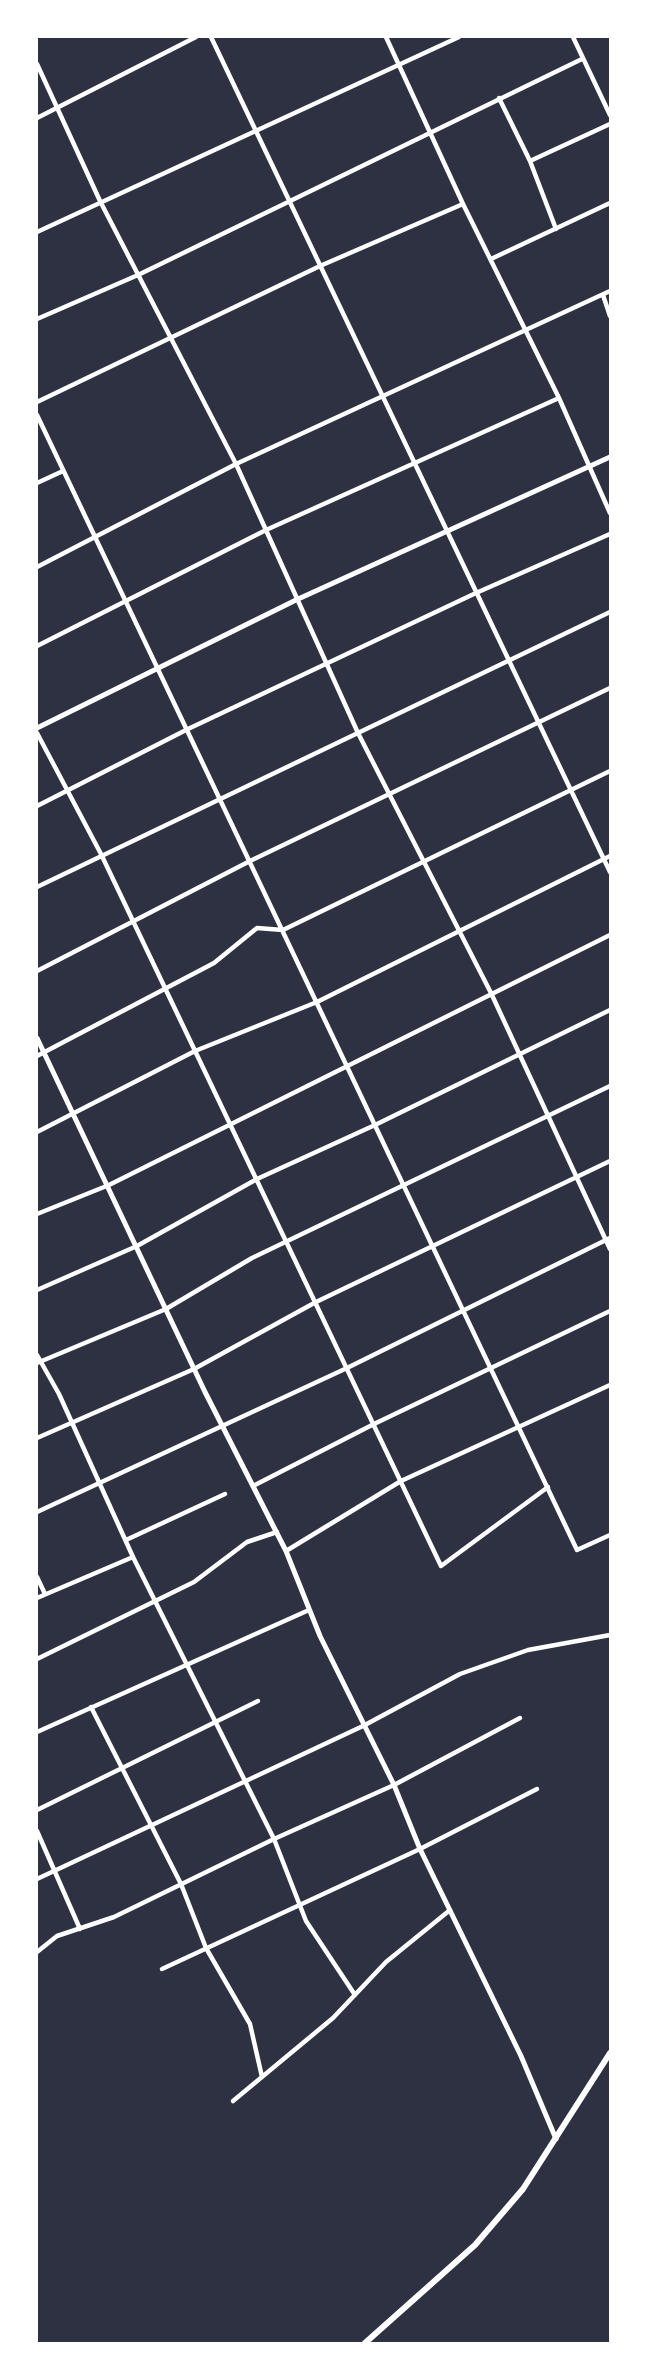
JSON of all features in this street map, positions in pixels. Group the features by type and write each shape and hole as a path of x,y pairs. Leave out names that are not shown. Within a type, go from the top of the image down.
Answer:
{"main road":[{"path":"365,2343 475,2245 523,2189 610,2053"}],"street":[{"path":"37,118 196,37"},
{"path":"211,37 610,872"},
{"path":"386,37 463,204 559,398 610,513"},
{"path":"37,232 459,37"},
{"path":"573,37 610,115"},
{"path":"37,319 138,275 582,59"},
{"path":"37,64 100,201 236,464 358,733 521,1054 608,1239 610,1249"},
{"path":"499,98 530,161 556,229"},
{"path":"530,161 610,124"},
{"path":"491,259 610,203"},
{"path":"37,402 320,265 463,204"},
{"path":"37,567 236,464 610,291"},
{"path":"603,295 610,316"},
{"path":"37,646 266,530 414,461 559,398"},
{"path":"37,415 578,1550 610,1535"},
{"path":"37,728 296,600 610,457"},
{"path":"37,483 64,471"},
{"path":"37,806 188,729 327,663 610,534"},
{"path":"37,887 507,659 610,612"},
{"path":"37,971 250,861 610,688"},
{"path":"37,733 102,854 441,1566 548,1488"},
{"path":"37,1056 214,963 257,928 283,930 610,771"},
{"path":"37,1132 75,1115 195,1051 317,1002 610,856"},
{"path":"37,1214 109,1185 230,1122 610,935"},
{"path":"37,1290 137,1246 257,1178 375,1125 610,1010"},
{"path":"37,1038 194,1369 286,1551 309,1610 363,1726 394,1784 420,1849 521,2056 556,2139"},
{"path":"39,1362 166,1309 252,1258 610,1086"},
{"path":"37,1438 71,1420 194,1369 316,1302 434,1248 610,1161"},
{"path":"37,1512 347,1368 608,1239"},
{"path":"253,1486 374,1424 492,1370 610,1311"},
{"path":"37,1355 71,1420 155,1602 274,1839 306,1921 355,1995"},
{"path":"286,1551 401,1481 610,1384"},
{"path":"126,1540 225,1494"},
{"path":"37,1660 194,1582 247,1542 276,1532"},
{"path":"37,1598 133,1557"},
{"path":"37,1577 46,1594"},
{"path":"37,1732 187,1662 309,1610"},
{"path":"37,1879 363,1726 460,1674 528,1650 610,1635"},
{"path":"37,1810 258,1701"},
{"path":"91,1707 181,1884 206,1948 250,2024 262,2077"},
{"path":"37,1952 57,1936 114,1917 394,1784 520,1718"},
{"path":"162,1969 298,1903 420,1849 537,1789"},
{"path":"37,1831 80,1929"},
{"path":"233,2101 333,2018 386,1962 450,1910"}]}
